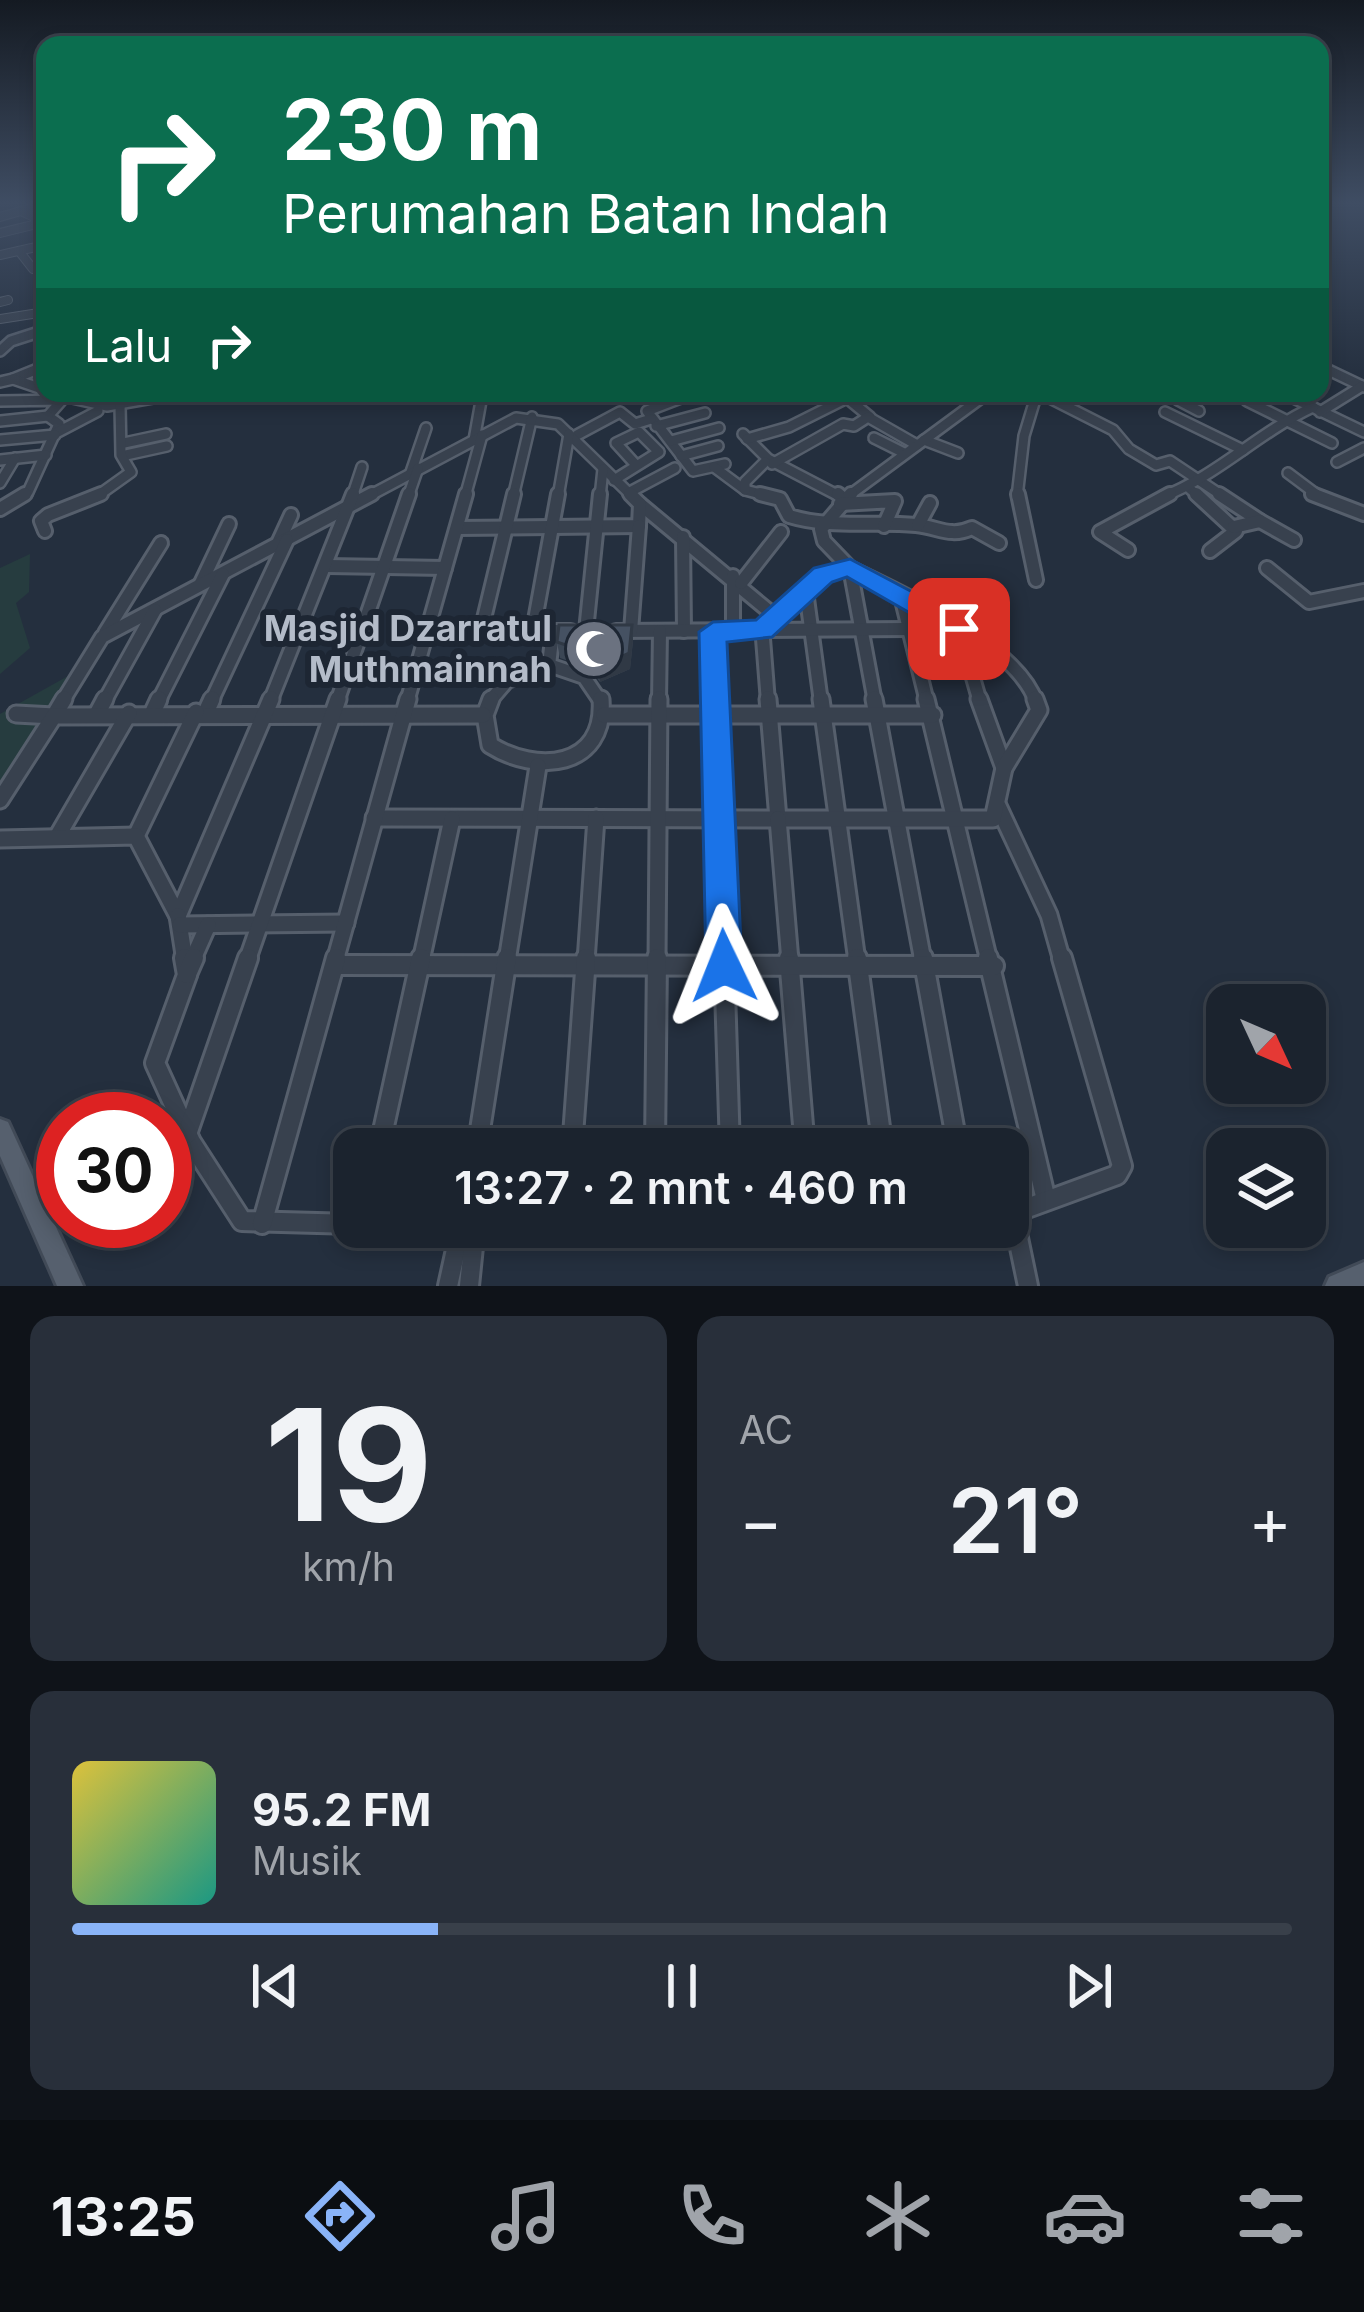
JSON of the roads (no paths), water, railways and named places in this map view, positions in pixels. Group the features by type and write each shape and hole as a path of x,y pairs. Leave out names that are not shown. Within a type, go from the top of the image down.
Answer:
{"main road":[{"path":"0,1130 70,1286"},
{"path":"1338,1286 1364,1275"}],"street":[{"path":"7,302 21,314"},
{"path":"0,319 36,313"},
{"path":"4,345 36,333"},
{"path":"0,382 36,370"},
{"path":"1329,370 1363,387"},
{"path":"13,379 36,387"},
{"path":"1128,550 1100,532 1143,504 1187,487 1286,420 1363,387"},
{"path":"0,401 36,400"},
{"path":"48,416 59,402"},
{"path":"104,402 135,402"},
{"path":"262,1225 458,528 481,402"},
{"path":"374,818 774,815 993,819 1004,768 1026,737 1039,698 1002,657 850,568 821,530 785,513 776,497 745,490 719,466 694,472 678,462 648,410 671,402"},
{"path":"839,402 789,427 745,436 769,463 825,482 842,501 895,502 884,526"},
{"path":"852,402 870,418 920,443 958,453"},
{"path":"821,530 842,501 976,402"},
{"path":"1036,580 1017,501 1024,436 1037,402"},
{"path":"1056,402 1112,430 1129,449 1156,465 1170,461 1200,478 1294,540"},
{"path":"1180,402 1199,411"},
{"path":"1249,402 1333,443"},
{"path":"1301,402 1364,432"},
{"path":"45,531 40,526 48,515 98,496 131,472 121,455 125,449 120,405"},
{"path":"0,440 55,434 98,411"},
{"path":"573,434 620,412 635,424 705,413"},
{"path":"1165,412 1243,450"},
{"path":"0,421 48,416 59,422 45,458"},
{"path":"482,631 532,416"},
{"path":"102,637 516,418 532,416 573,434 640,504 737,580 767,624 774,815 803,1128"},
{"path":"745,490 769,463 843,424 852,426 870,418"},
{"path":"192,1119 386,566 426,428"},
{"path":"670,441 719,428"},
{"path":"533,631 573,434"},
{"path":"874,438 904,453"},
{"path":"125,449 166,440"},
{"path":"628,493 678,462 718,446"},
{"path":"1337,462 1364,448"},
{"path":"0,483 15,458"},
{"path":"0,460 45,458 56,467 37,476 27,493 0,509"},
{"path":"614,480 636,465"},
{"path":"179,921 328,566 362,467"},
{"path":"586,631 603,469"},
{"path":"1288,473 1307,492 1364,514"},
{"path":"1187,487 1234,527 1235,533 1210,550"},
{"path":"845,528 863,502"},
{"path":"918,525 930,503"},
{"path":"631,631 640,504"},
{"path":"136,836 201,712 292,515"},
{"path":"948,533 957,516"},
{"path":"1234,527 1260,521"},
{"path":"200,584 229,524"},
{"path":"821,530 918,525 948,533 972,528 999,542"},
{"path":"458,528 639,526"},
{"path":"733,631 737,580 781,532"},
{"path":"683,537 684,632"},
{"path":"0,800 161,543"},
{"path":"328,566 445,568"},
{"path":"767,624 827,572 850,568"},
{"path":"850,568 954,1128"},
{"path":"1267,568 1309,602 1364,591"},
{"path":"153,712 224,571"},
{"path":"806,591 880,1128"},
{"path":"901,596 994,966 1046,1200"},
{"path":"97,714 156,608"},
{"path":"426,631 713,632 767,624 812,631 909,628"},
{"path":"959,629 996,758 1004,768"},
{"path":"549,665 554,631"},
{"path":"655,1128 660,631"},
{"path":"713,632 729,1128"},
{"path":"549,665 588,677 598,688 604,715 599,730 574,756 538,766 502,757 490,745 483,715 488,700 511,677 549,665"},
{"path":"57,838 129,712"},
{"path":"16,714 483,715"},
{"path":"604,715 933,715"},
{"path":"480,1128 538,766"},
{"path":"998,805 1028,860 1049,915 1122,1166 1118,1175 1029,1207"},
{"path":"574,1128 596,818"},
{"path":"384,1128 452,819"},
{"path":"0,839 136,836"},
{"path":"136,836 179,921 187,975"},
{"path":"179,921 208,925 346,923"},
{"path":"168,1092 155,1063 208,925"},
{"path":"334,965 994,966"},
{"path":"192,1143 234,1215 262,1225 333,1224"},
{"path":"448,1286 456,1248"},
{"path":"469,1286 473,1248"},
{"path":"1019,1248 1028,1286"}],"place":[{"name":"Masjid Dzarratul Muthmainnah","path":"594,649"}]}
